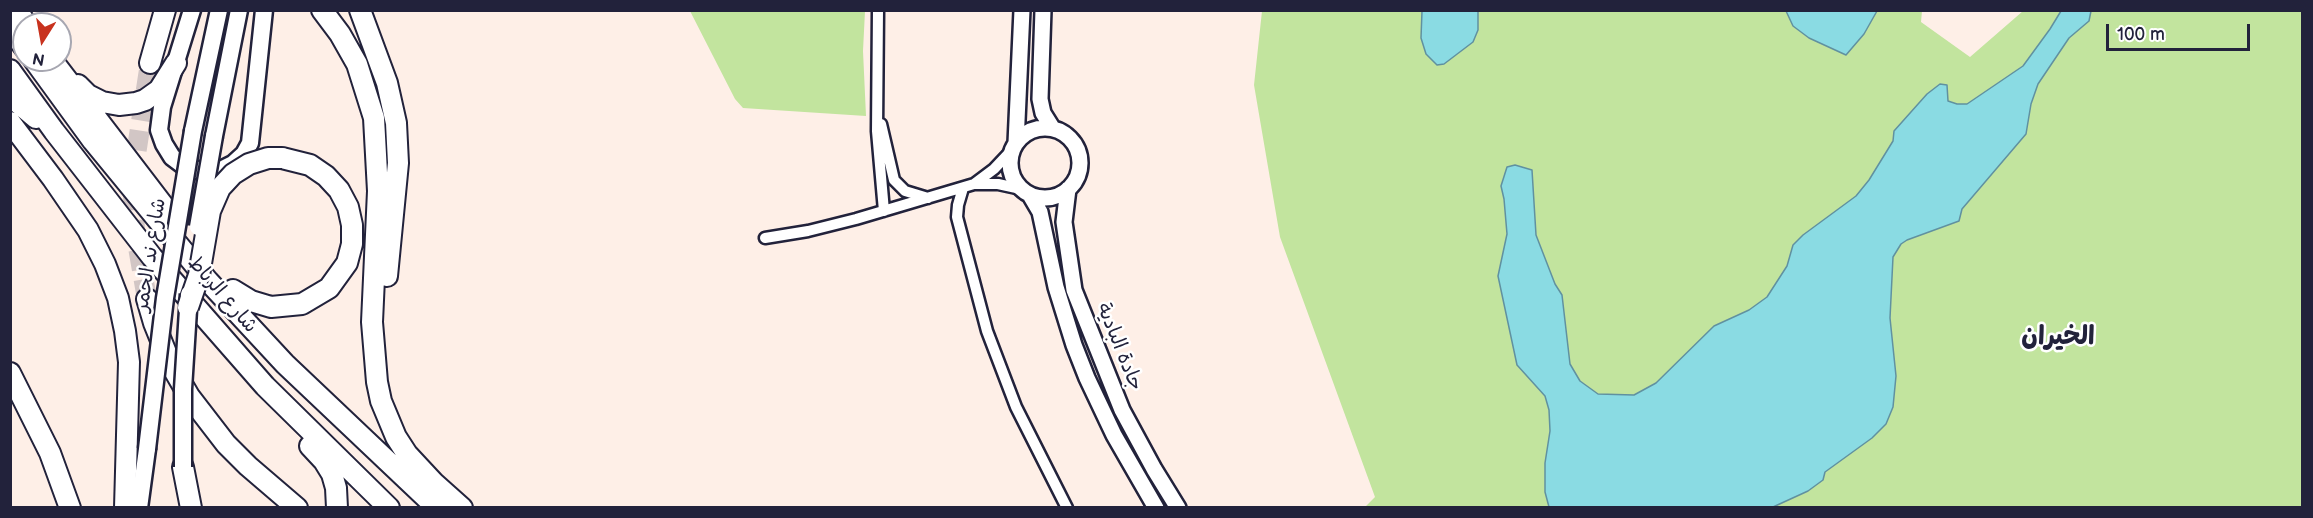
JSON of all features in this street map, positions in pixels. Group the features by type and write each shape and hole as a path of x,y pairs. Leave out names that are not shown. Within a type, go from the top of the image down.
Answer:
{"highway":[{"path":"150,63 165,10"},
{"path":"322,10 340,34 357,64 374,118 378,174 372,322 381,401 396,437 420,469 462,507"},
{"path":"360,10 387,83 398,143 381,330 375,362"},
{"path":"64,72 93,98 119,105 136,103 152,96 165,83 176,63"},
{"name":"شارع الرباط","path":"10,70 54,131 152,257 265,386 389,507"},
{"name":"شارع الرباط","path":"43,72 93,141 208,281 266,344 437,507"},
{"path":"61,72 162,204 233,290 322,385 351,427"},
{"path":"10,96 54,131"},
{"path":"10,122 88,230 105,264 118,298 126,330 129,362 125,507"},
{"path":"188,307 199,275 210,211 220,188 233,174 249,164 267,158 282,158 310,165 326,176 339,190 348,207 352,225 352,244 347,263 329,288 302,304 271,307 251,301 233,290"},
{"path":"147,299 171,365 189,396 226,444 248,466 297,507"},
{"path":"10,373 50,453 70,507"},
{"path":"265,386 294,428 324,461 336,488 337,507"},
{"path":"183,467 191,507"}],"main road":[{"path":"192,10 160,115 159,130 172,157 191,169 212,172 226,168 244,154 251,136 264,10"},
{"name":"شارع ند الحمر","path":"139,507 165,298 193,131 219,10"},
{"path":"181,507 183,389 188,307 198,224 239,10"}],"street":[{"path":"878,10 876,112 878,161 884,211"},
{"path":"1022,10 1014,146 1010,171 1026,192"},
{"path":"1044,10 1040,99 1043,113 1053,129"},
{"path":"876,112 882,126 894,180 905,192 928,198"},
{"path":"765,238 808,231 968,186 998,184 1046,198 1054,197 1068,189 1077,176 1080,159 1068,137 1053,129 1036,129 1028,132 994,169 968,186 957,213 987,331 1001,369 1033,443 1067,507"},
{"name":"جادة البادية","path":"1068,189 1064,222 1074,290 1122,410 1148,459 1178,507"},
{"name":"جادة البادية","path":"1026,192 1040,212 1058,295 1087,378 1114,435 1156,507"}],"green space":[{"path":"690,11 865,11 863,51 866,116 743,108 735,99"},
{"path":"1262,11 1922,11 1921,22 1970,57 2023,11 2302,11 2302,507 1365,507 1375,497 1280,237 1254,85"}],"water":[{"path":"1786,10 1877,11 1864,34 1846,55 1809,38 1793,26"},
{"path":"1422,11 1478,11 1478,30 1473,42 1444,64 1437,65 1426,54 1421,38"},
{"path":"2061,11 2091,11 2089,21 2069,38 2038,84 2031,104 2026,134 1962,209 1959,221 1907,240 1901,244 1893,257 1890,318 1896,376 1893,407 1886,424 1872,438 1825,472 1823,480 1808,491 1773,507 1549,507 1545,492 1545,463 1550,431 1549,410 1545,396 1517,365 1498,276 1507,234 1501,186 1507,167 1515,165 1532,170 1536,235 1555,284 1562,295 1570,364 1580,381 1598,394 1634,395 1656,383 1714,326 1749,310 1767,297 1787,266 1793,245 1856,196 1869,180 1893,141 1894,131 1927,94 1940,84 1947,85 1948,101 1967,104 2023,66"}],"tunnel":[{"path":"147,299 135,230 133,195 135,161 150,63"}],"district":[{"name":"الخيران","path":"2058,337"}]}
